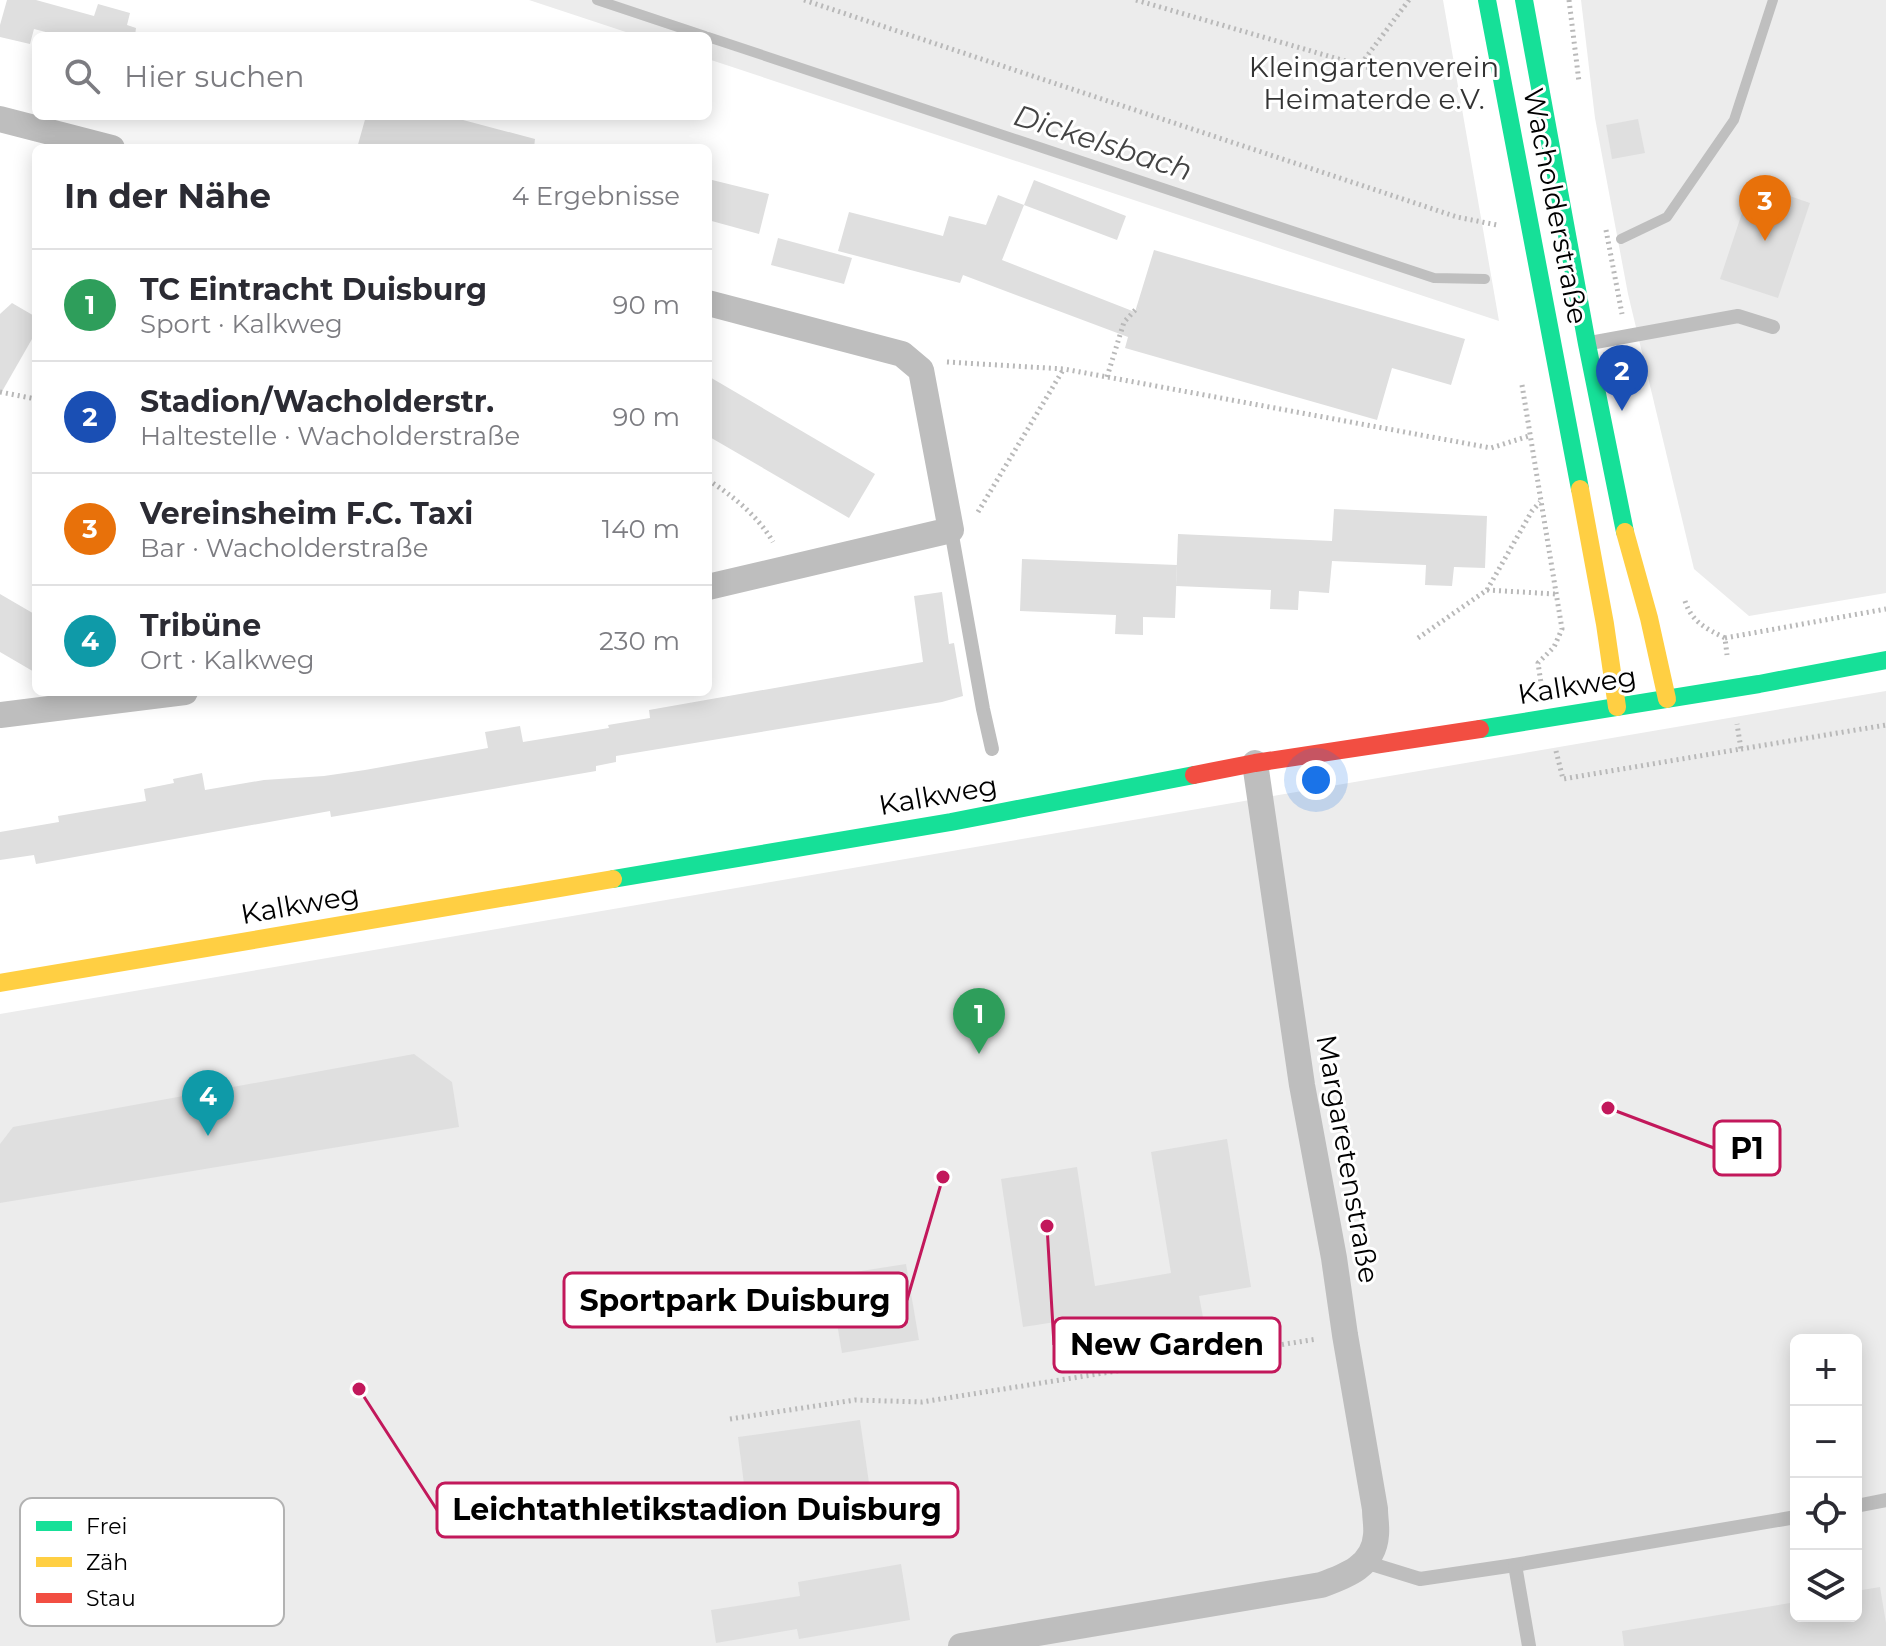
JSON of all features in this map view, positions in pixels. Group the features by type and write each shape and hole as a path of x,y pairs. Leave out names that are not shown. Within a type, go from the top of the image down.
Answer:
{"street":[{"name":"Wacholderstraße","path":"1487,0 1553,339 1617,707"},
{"name":"Wacholderstraße","path":"1524,0 1625,533 1649,618 1667,699"},
{"path":"0,119 97,144"},
{"path":"712,304 902,354 921,370 951,530 712,586"},
{"name":"Kalkweg","path":"0,983 951,822 1255,763 1548,719 1886,660"},
{"path":"0,715 153,696"},
{"name":"Margaretenstraße","path":"1255,763 1302,1085 1375,1509 1376,1538 1365,1562"},
{"path":"961,1646 1321,1585 1348,1575 1365,1562"}],"lane":[{"path":"1587,344 1738,316 1773,327"},
{"path":"951,530 992,749"},
{"path":"1862,1505 1886,1500"},
{"path":"1365,1562 1420,1579 1790,1518"},
{"path":"1515,1565 1529,1646"}],"path":[{"path":"804,0 1457,217 1498,225 1495,210"},
{"path":"1136,0 1383,72"},
{"path":"1361,64 1409,0"},
{"path":"1107,377 1124,322 1138,307"},
{"path":"921,370 951,361 1064,369 1491,448 1529,436"},
{"path":"951,530 973,521 1064,369"},
{"path":"1520,372 1562,629 1554,647 1538,663 1548,719"},
{"path":"0,392 32,398"},
{"path":"712,483 731,495 766,529 776,547 781,570"},
{"path":"1418,638 1487,590 1540,502"},
{"path":"1487,590 1555,594"},
{"path":"1725,638 1886,609"},
{"path":"1741,749 1886,725"},
{"path":"730,1419 855,1400 922,1402 1345,1335"}],"green space":[{"name":"Kleingartenverein Heimaterde e.V.","path":"529,0 1443,0 1499,321 712,60 712,32 626,32"},
{"path":"1581,0 1886,0 1886,593 1749,616 1694,569 1628,294 1595,118"},
{"path":"1886,691 1886,1646 0,1646 0,1014"}],"building":[{"path":"7,0 36,0 94,16 98,4 130,13 127,25 136,28 136,32 46,32 34,29 30,44 0,37"},
{"path":"1638,119 1645,153 1612,159 1606,125"},
{"path":"365,120 463,120 535,139 534,144 358,144"},
{"path":"712,180 769,194 759,234 712,221"},
{"path":"1034,180 1126,216 1117,240 1024,205"},
{"path":"1752,183 1810,203 1778,298 1720,279"},
{"path":"998,195 1024,205 1002,260 1135,312 1154,250 1465,339 1451,385 1392,368 1377,420 1125,348 1128,337 963,275 960,283 838,251 849,212 943,236 949,216 986,225"},
{"path":"778,238 852,258 844,284 771,265"},
{"path":"12,303 32,315 32,339 0,395 0,314"},
{"path":"712,378 875,474 849,518 712,438"},
{"path":"1334,509 1487,516 1485,568 1454,567 1452,586 1425,585 1426,565 1332,561 1329,593 1299,591 1298,610 1270,609 1271,590 1176,586 1178,534 1332,541"},
{"path":"1022,559 1177,565 1175,618 1143,617 1143,635 1115,634 1116,615 1020,611"},
{"path":"942,592 949,644 954,643 963,696 942,702 616,756 616,762 596,766 596,771 331,817 330,811 36,864 34,855 0,860 0,832 59,822 58,816 146,801 144,789 174,783 173,779 202,773 205,790 264,780 365,770 488,748 485,732 520,726 523,742 650,718 649,710 923,662 914,596"},
{"path":"0,594 32,613 32,671 0,652"},
{"path":"414,1054 452,1082 459,1127 0,1203 0,1144 13,1127"},
{"path":"1227,1139 1251,1287 1199,1296 1205,1328 1087,1347 1082,1318 1023,1327 1001,1179 1077,1167 1095,1286 1171,1273 1151,1152"},
{"path":"906,1264 919,1340 842,1353 829,1276"},
{"path":"860,1420 870,1490 747,1508 738,1437"},
{"path":"901,1564 910,1620 799,1639 797,1629 716,1643 711,1610 800,1596 798,1582"},
{"path":"1880,1587 1886,1646 1624,1646 1622,1631 1790,1603 1790,1622 1862,1622 1862,1590"}],"waterway":[{"name":"Dickelsbach","path":"597,0 693,32"},
{"name":"Dickelsbach","path":"1621,239 1667,217 1734,120 1773,0"},
{"name":"Dickelsbach","path":"712,38 1434,278 1485,279"}],"traffic: fast":[{"path":"1487,0 1580,489"},
{"path":"1524,0 1625,532"},
{"path":"1480,729 1886,660"},
{"path":"613,879 951,822 1194,775"}],"traffic: slow":[{"path":"1580,489 1617,707"},
{"path":"1625,532 1667,699"},
{"path":"0,983 613,879"}],"traffic: jam":[{"path":"1194,775 1480,729"}],"place":[{"name":"Vereinsheim F.C. Taxi","path":"1765,241"},
{"name":"Stadion/Wacholderstr.","path":"1622,411"},
{"name":"TC Eintracht Duisburg","path":"979,1054"},
{"name":"P1","path":"1608,1108"},
{"name":"Tribüne","path":"208,1136"},
{"name":"Sportpark Duisburg","path":"943,1177"},
{"name":"New Garden","path":"1047,1226"},
{"name":"Leichtathletikstadion Duisburg","path":"359,1389"}]}
